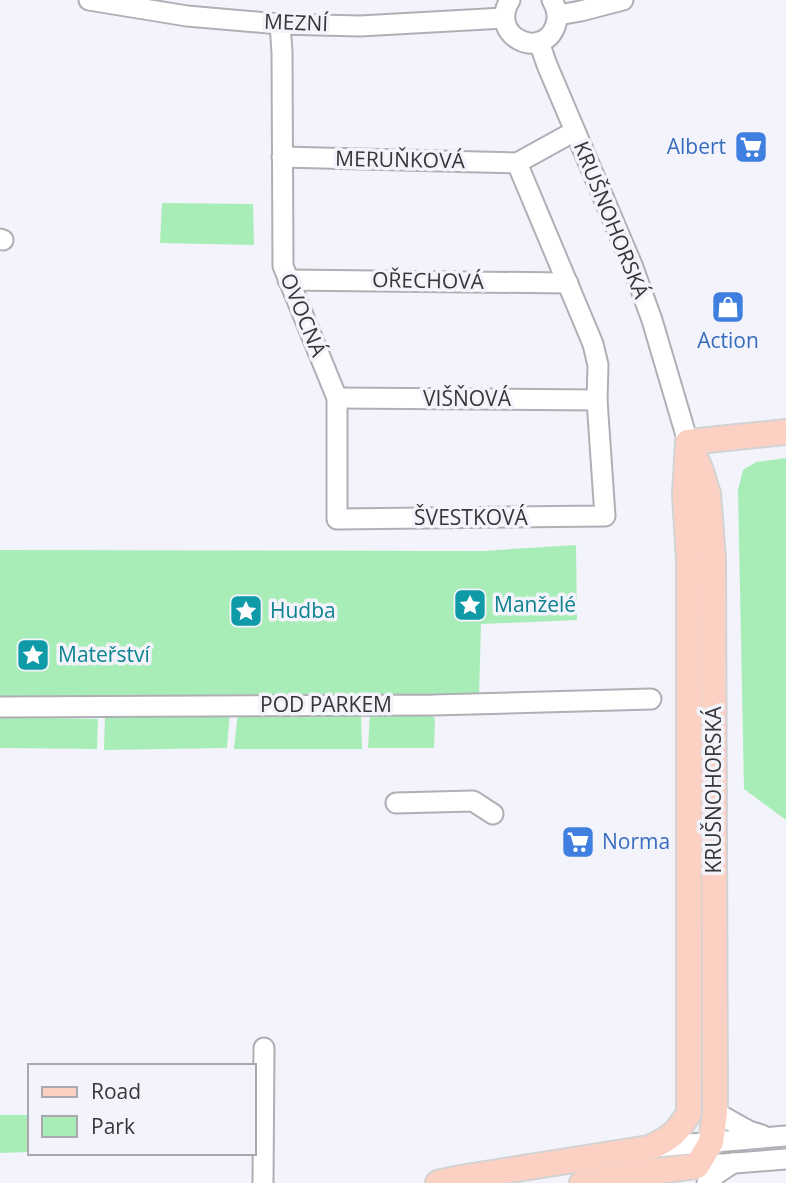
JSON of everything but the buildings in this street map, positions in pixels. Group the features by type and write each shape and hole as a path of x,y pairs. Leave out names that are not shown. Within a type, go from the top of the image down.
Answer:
{"main road":[{"path":"688,442 786,432"},
{"name":"KRUŠNOHORSKÁ","path":"688,442 708,494 713,558 715,1112 700,1160"},
{"name":"KRUŠNOHORSKÁ","path":"688,442 685,495 689,559 690,1113"},
{"path":"656,1168 666,1141 675,1134 690,1113"},
{"path":"582,1183 700,1160"},
{"path":"438,1183 460,1178 656,1168"}],"street":[{"name":"MEZNÍ","path":"89,0 187,16 360,26 507,9"},
{"path":"507,9 509,32 514,37 530,43 545,39 554,29 555,7 581,11 622,0"},
{"name":"OVOCNÁ","path":"280,23 283,266 337,398 337,519"},
{"name":"KRUŠNOHORSKÁ","path":"539,42 632,265 688,442"},
{"path":"575,131 517,163 593,344 598,365 597,400"},
{"name":"MERUŇKOVÁ","path":"282,157 517,163"},
{"name":"OŘECHOVÁ","path":"288,280 568,283"},
{"name":"VIŠŇOVÁ","path":"337,398 597,400"},
{"name":"ŠVESTKOVÁ","path":"337,519 605,516 597,400"},
{"name":"POD PARKEM","path":"0,707 433,705 651,699"},
{"path":"396,803 473,801 493,814"},
{"path":"263,1183 264,1048"},
{"path":"715,1112 749,1131 778,1137"},
{"name":"KRUŠNOHORSKÁ","path":"690,1113 700,1160"},
{"path":"700,1160 778,1137"},
{"path":"700,1160 734,1163 786,1159"}],"green space":[{"path":"162,203 253,204 254,245 160,243"},
{"path":"786,458 786,820 744,789 738,490 743,470 756,462"},
{"path":"576,545 577,620 481,624 479,697 0,700 0,550 482,551"},
{"path":"230,711 227,748 104,750 105,715"},
{"path":"238,712 361,713 362,749 234,749"},
{"path":"370,712 428,712 435,719 434,748 368,748"},
{"path":"0,717 98,719 97,749 0,748"},
{"path":"0,1115 28,1115 28,1152 0,1153"}],"place":[{"name":"Albert","path":"751,147"},
{"name":"Action","path":"728,307"},
{"name":"Manželé","path":"470,605"},
{"name":"Hudba","path":"246,611"},
{"name":"Mateřství","path":"33,655"},
{"name":"Norma","path":"578,842"}]}
